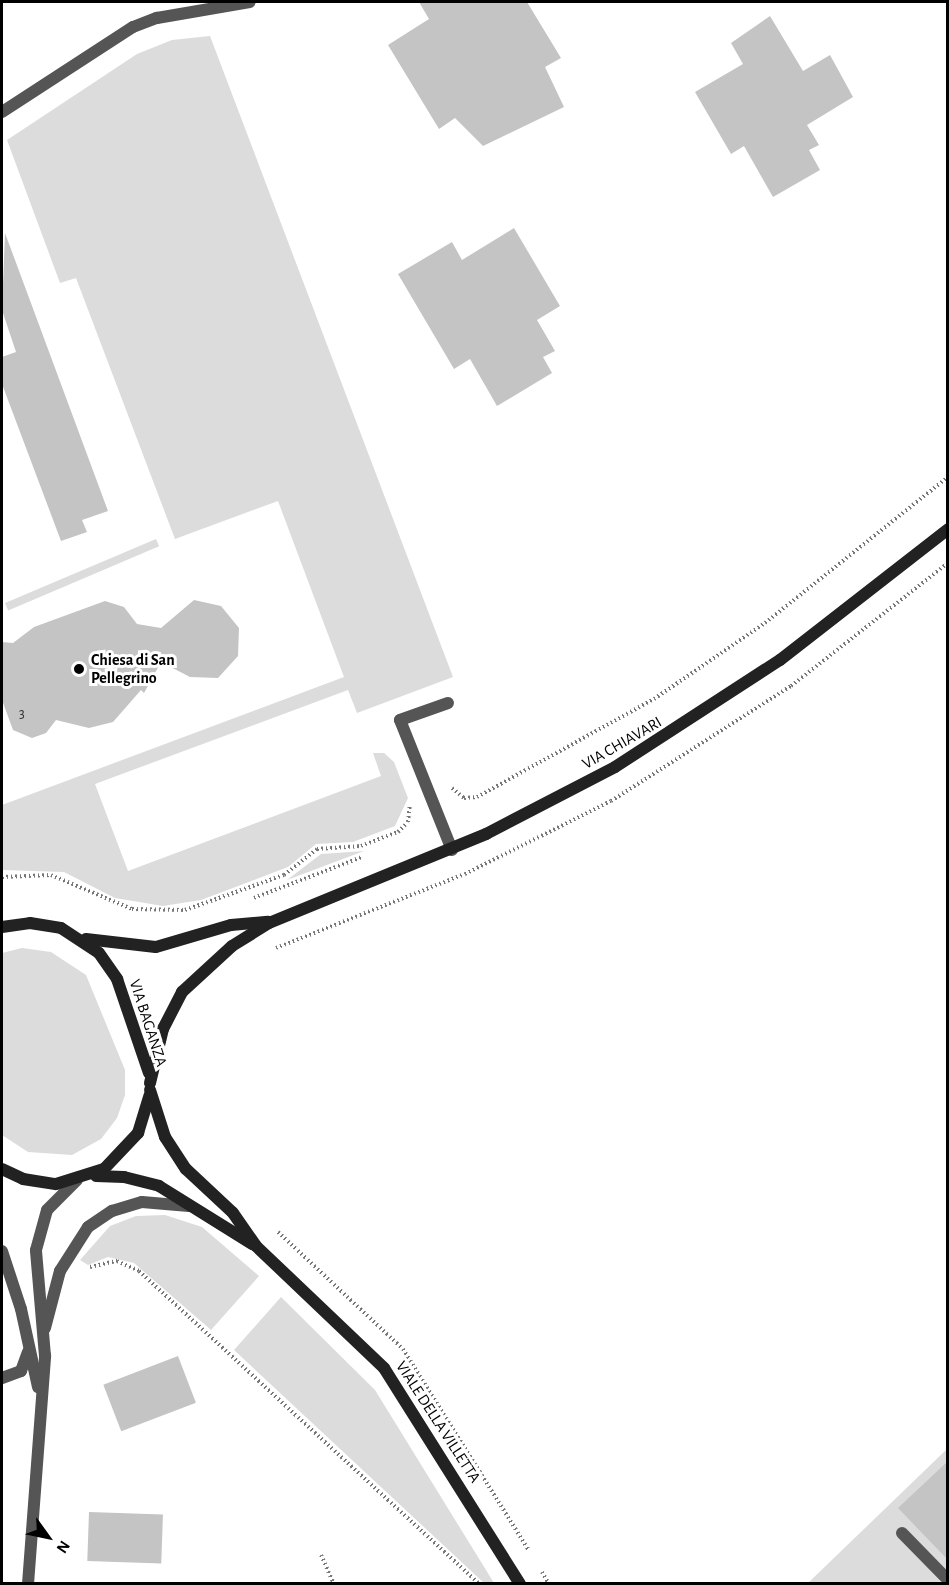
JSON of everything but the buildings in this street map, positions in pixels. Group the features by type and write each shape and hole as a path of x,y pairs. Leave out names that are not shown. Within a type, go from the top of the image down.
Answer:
{"street":[{"path":"2,112 133,27 157,18 250,2"},
{"name":"VIA CHIAVARI","path":"150,1086 163,1029 182,992 218,956 275,921 452,850 559,798 712,708 948,529"},
{"path":"448,703 400,720 452,850"},
{"name":"VIA CHIAVARI","path":"75,934 108,944 156,947 231,925 275,921"},
{"name":"VIA BAGANZA","path":"2,927 45,924 75,934 99,953 117,979 146,1056 150,1086 145,1118 128,1147 53,1202 38,1239 35,1276 44,1341 38,1400 28,1584"},
{"name":"VIALE DELLA VILLETTA","path":"150,1086 172,1150 232,1213 256,1246 384,1368 520,1584"},
{"path":"2,1169 40,1183 83,1178"},
{"name":"VIALE DELLA VILLETTA","path":"83,1178 124,1177 159,1186 256,1246"},
{"path":"44,1341 55,1284 72,1247 99,1219 126,1205 173,1202 205,1214"},
{"name":"VIA BAGANZA","path":"2,1251 28,1342 38,1400"},
{"path":"4,1377 24,1367 28,1342"},
{"path":"4,1377 30,1383 38,1400"},
{"path":"902,1533 948,1580"}],"path":[{"path":"2,877 51,876 132,909 185,909 284,875 317,849 361,846 398,832 408,822 411,802 449,788 464,798 477,797 654,699 765,623 948,477"},
{"path":"908,595 948,563"},
{"path":"250,900 370,855"},
{"path":"72,1247 78,1263 86,1269 117,1261 139,1271 479,1584"},
{"path":"321,1555 334,1584"}],"shaded area":[{"path":"210,36 453,677 357,713 348,690 95,784 128,871 381,776 373,753 384,753 394,762 408,798 395,826 353,842 316,844 288,867 201,900 163,906 115,898 64,872 2,870 2,805 344,677 278,501 175,539 76,278 60,283 7,140 137,54 172,40"},
{"path":"156,539 159,546 8,610 5,603"},
{"path":"364,851 287,880 321,854"},
{"path":"22,948 51,952 86,975 125,1070 125,1095 117,1118 101,1139 72,1155 28,1152 2,1135 2,953"},
{"path":"165,1215 202,1227 259,1276 211,1330 134,1263 108,1257 88,1265 80,1260 110,1226 136,1216"},
{"path":"281,1297 375,1390 494,1583 484,1583 234,1350"},
{"path":"947,1449 947,1583 808,1583"}],"place":[{"name":"Chiesa di San Pellegrino","path":"79,669"}]}
